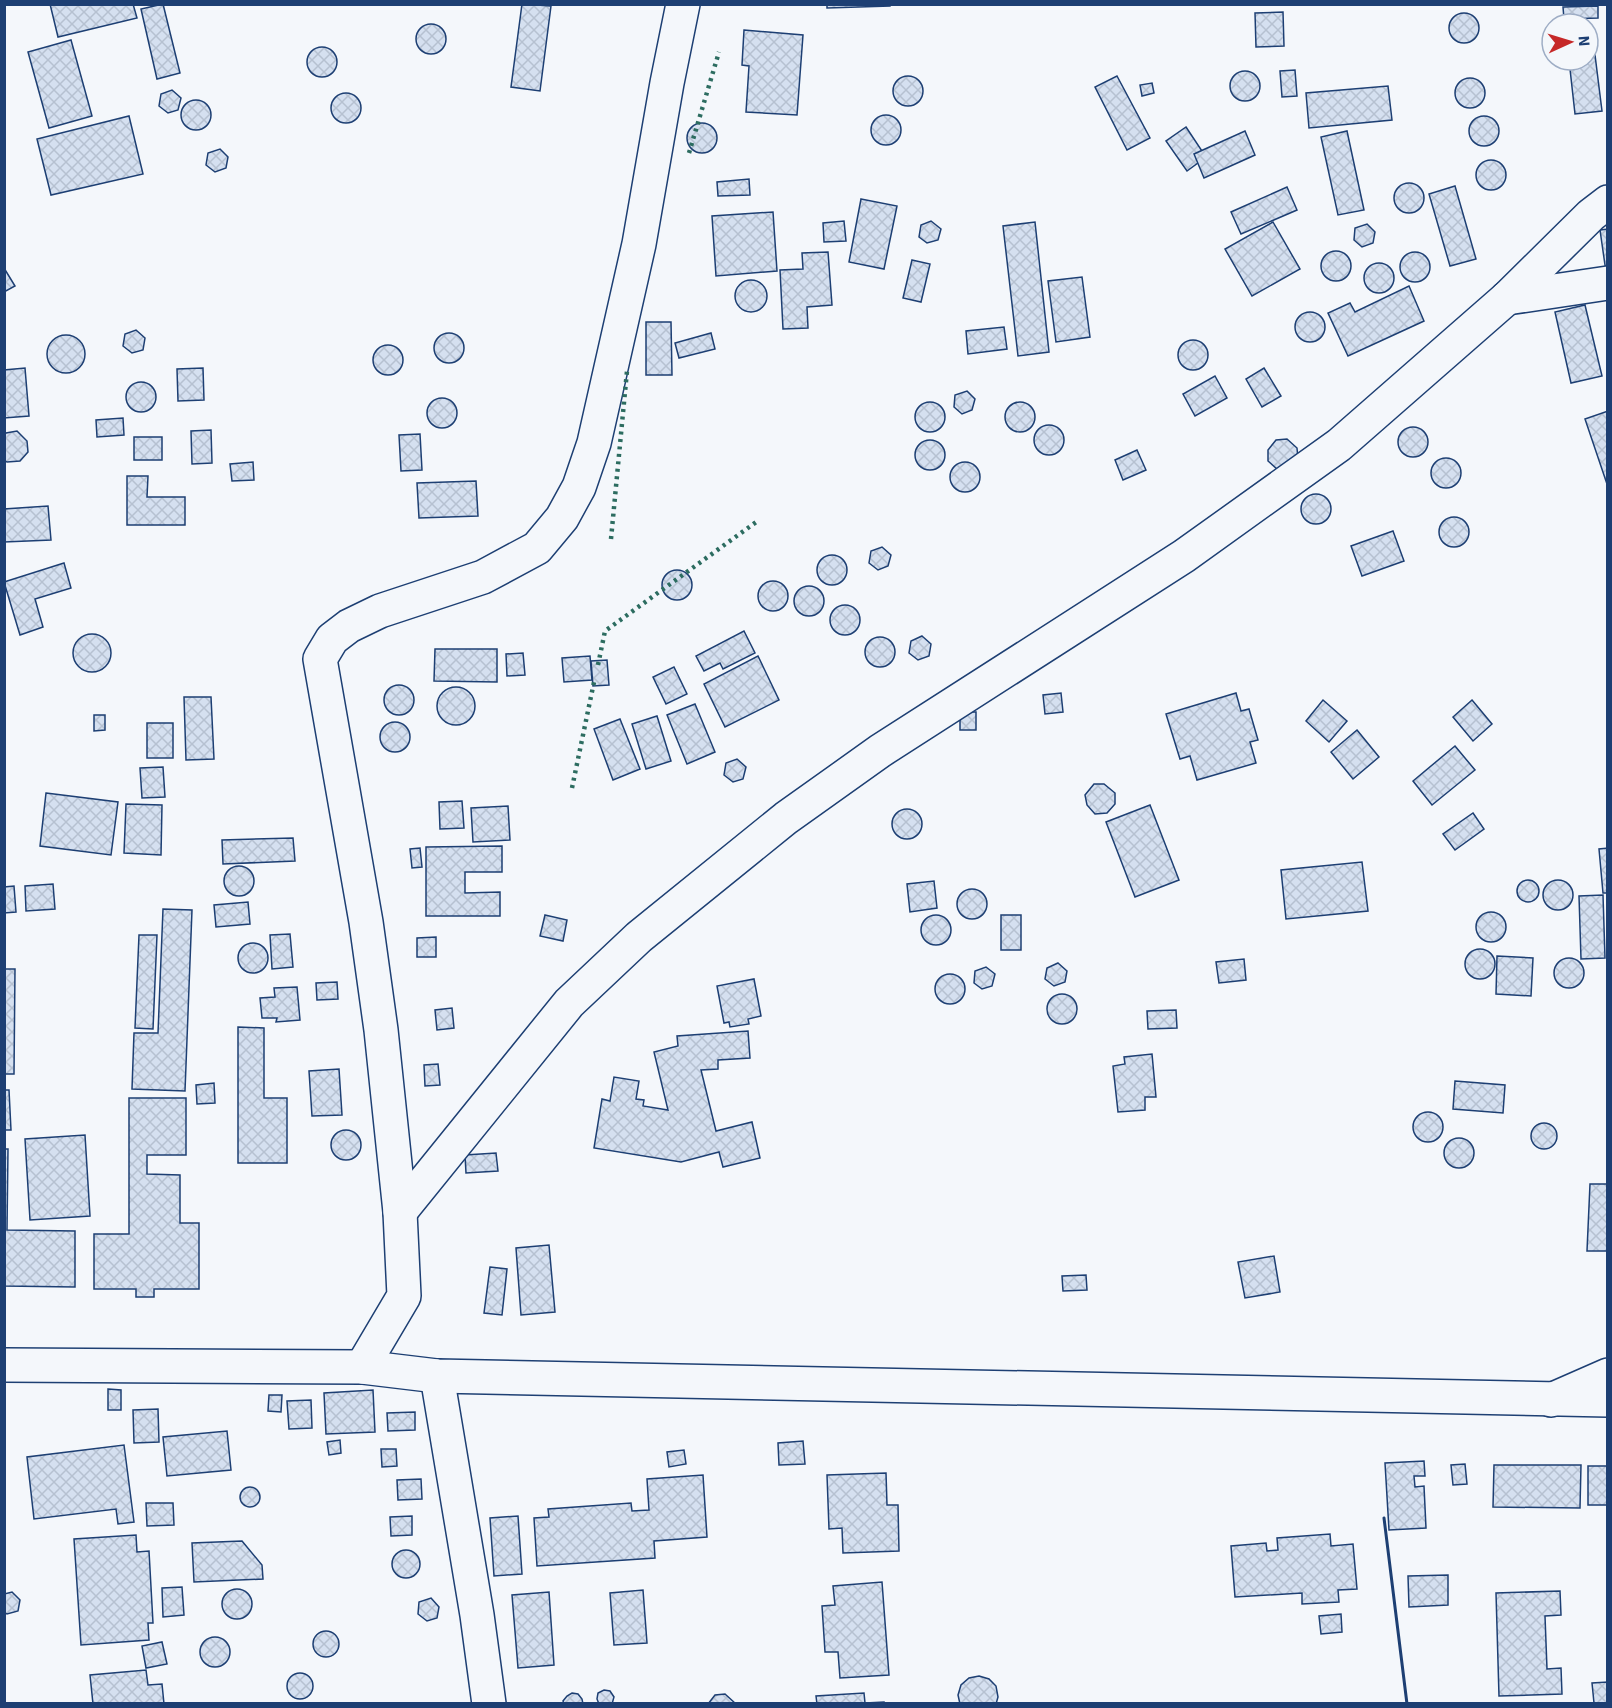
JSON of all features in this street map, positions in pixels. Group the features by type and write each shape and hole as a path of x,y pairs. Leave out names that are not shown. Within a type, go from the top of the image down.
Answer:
{"street":[{"path":"362,1367 404,1296 400,1212 381,1030 366,922 320,659 332,639 349,626 380,611 483,577 537,548 562,518 579,487 594,443 639,244 683,4"},
{"path":"400,1212 569,1003 639,937 786,818 871,758 1184,556 1339,445 1507,298 1591,215 1608,202"},
{"path":"1507,298 1608,283"},
{"path":"4,1365 362,1367 437,1376 1608,1400"},
{"path":"1551,1400 1608,1375"},
{"path":"437,1376 477,1615 489,1704"}],"building":[{"path":"50,4 133,4 137,18 58,37"},
{"path":"163,4 180,73 157,79 141,9"},
{"path":"522,4 551,6 540,91 511,87"},
{"path":"827,4 890,4 890,6 827,8"},
{"path":"1598,6 1598,12 1563,12 1563,7"},
{"path":"1283,12 1284,46 1256,47 1255,13"},
{"path":"1464,13 1475,17 1479,28 1475,39 1464,43 1453,39 1449,28 1453,17"},
{"path":"431,24 442,28 446,39 442,50 431,54 420,50 416,39 420,28"},
{"path":"744,30 803,35 797,115 746,112 749,66 742,65"},
{"path":"71,40 92,116 49,128 28,52"},
{"path":"322,47 333,51 337,62 333,73 322,77 311,73 307,62 311,51"},
{"path":"1295,70 1297,96 1282,97 1280,71"},
{"path":"1245,71 1256,75 1260,86 1256,97 1245,101 1234,97 1230,86 1234,75"},
{"path":"1570,72 1597,72 1602,111 1575,114"},
{"path":"908,76 919,80 923,91 919,102 908,106 897,102 893,91 897,80"},
{"path":"1117,76 1150,138 1127,150 1095,87"},
{"path":"1470,78 1481,82 1485,93 1481,104 1470,108 1459,104 1455,93 1459,82"},
{"path":"1152,83 1154,93 1142,96 1140,85"},
{"path":"1388,86 1392,120 1309,128 1306,93"},
{"path":"172,90 181,98 178,110 168,113 159,106 161,94"},
{"path":"346,93 357,97 361,108 357,119 346,123 335,119 331,108 335,97"},
{"path":"196,100 207,104 211,115 207,126 196,130 185,126 181,115 185,104"},
{"path":"886,115 897,119 901,130 897,141 886,145 875,141 871,130 875,119"},
{"path":"129,116 143,174 51,195 37,139"},
{"path":"1484,116 1495,120 1499,131 1495,142 1484,146 1473,142 1469,131 1473,120"},
{"path":"702,123 713,127 717,138 713,149 702,153 691,149 687,138 691,127"},
{"path":"1186,127 1206,157 1187,171 1166,141"},
{"path":"1245,131 1255,155 1204,178 1194,154"},
{"path":"1347,131 1364,210 1338,215 1321,137"},
{"path":"220,149 228,157 226,168 215,172 206,165 208,153"},
{"path":"1491,160 1502,164 1506,175 1502,186 1491,190 1480,186 1476,175 1480,164"},
{"path":"749,179 750,195 718,196 717,182"},
{"path":"1409,183 1420,187 1424,198 1420,209 1409,213 1398,209 1394,198 1398,187"},
{"path":"1455,186 1476,259 1450,266 1429,194"},
{"path":"1287,187 1297,210 1241,234 1231,212"},
{"path":"861,199 897,206 884,269 849,262"},
{"path":"773,212 777,271 716,276 712,216"},
{"path":"844,221 846,241 824,242 823,223"},
{"path":"931,221 941,229 938,240 927,243 919,237 921,225"},
{"path":"1035,222 1049,352 1018,356 1003,226"},
{"path":"1273,222 1300,269 1252,296 1225,249"},
{"path":"1367,224 1375,232 1373,243 1362,247 1354,240 1355,228"},
{"path":"1608,229 1607,279 1600,230"},
{"path":"1336,251 1347,255 1351,266 1347,277 1336,281 1325,277 1321,266 1325,255"},
{"path":"828,252 832,305 807,307 808,328 783,329 780,270 803,269 802,253"},
{"path":"1415,252 1426,256 1430,267 1426,278 1415,282 1404,278 1400,267 1404,256"},
{"path":"912,260 930,264 921,302 903,298"},
{"path":"1379,263 1390,267 1394,278 1390,289 1379,293 1368,289 1364,278 1368,267"},
{"path":"4,268 15,286 4,292"},
{"path":"1082,277 1090,337 1056,342 1048,281"},
{"path":"751,280 762,285 767,296 762,307 751,312 740,307 735,296 740,285"},
{"path":"1409,286 1424,321 1348,356 1328,313 1350,303 1355,312"},
{"path":"1585,305 1602,376 1571,383 1555,312"},
{"path":"1310,312 1321,316 1325,327 1321,338 1310,342 1299,338 1295,327 1299,316"},
{"path":"646,322 671,322 672,375 646,375"},
{"path":"1004,327 1007,349 968,354 966,331"},
{"path":"136,330 145,338 143,350 132,353 123,346 125,334"},
{"path":"449,333 460,337 464,348 460,359 449,363 438,359 434,348 438,337"},
{"path":"711,333 715,349 679,358 675,343"},
{"path":"66,335 73,336 79,341 84,347 84,361 79,367 73,372 66,373 59,372 53,367 48,361 47,354 48,347 53,341 59,336"},
{"path":"1193,340 1204,344 1208,355 1204,366 1193,370 1182,366 1178,355 1182,344"},
{"path":"388,345 399,349 403,360 399,371 388,375 377,371 373,360 377,349"},
{"path":"25,368 29,416 4,418 4,370"},
{"path":"203,368 204,400 178,401 177,369"},
{"path":"1264,368 1281,396 1262,407 1246,379"},
{"path":"1215,376 1227,398 1195,416 1183,394"},
{"path":"141,382 152,386 156,397 152,408 141,412 130,408 126,397 130,386"},
{"path":"967,391 975,399 972,410 962,414 954,407 955,395"},
{"path":"442,398 453,402 457,413 453,424 442,428 431,424 427,413 431,402"},
{"path":"930,402 941,406 945,417 941,428 930,432 919,428 915,417 919,406"},
{"path":"1020,402 1031,406 1035,417 1031,428 1020,432 1009,428 1005,417 1009,406"},
{"path":"1608,411 1608,487 1585,419"},
{"path":"123,418 124,435 97,437 96,420"},
{"path":"1049,425 1060,429 1064,440 1060,451 1049,455 1038,451 1034,440 1038,429"},
{"path":"1413,427 1424,431 1428,442 1424,453 1413,457 1402,453 1398,442 1402,431"},
{"path":"211,430 212,463 192,464 191,431"},
{"path":"17,431 27,441 28,452 20,461 7,462 4,460 4,435"},
{"path":"420,434 422,470 401,471 399,435"},
{"path":"134,437 162,437 162,460 134,460"},
{"path":"1287,439 1297,448 1298,459 1277,469 1268,461 1268,450 1276,440"},
{"path":"930,440 941,444 945,455 941,466 930,470 919,466 915,455 919,444"},
{"path":"1137,450 1146,470 1123,480 1115,460"},
{"path":"1446,458 1457,462 1461,473 1457,484 1446,488 1435,484 1431,473 1435,462"},
{"path":"253,462 254,480 232,481 230,464"},
{"path":"965,462 976,466 980,477 976,488 965,492 954,488 950,477 954,466"},
{"path":"127,476 148,476 147,497 185,497 185,525 127,525"},
{"path":"476,481 478,516 419,518 417,483"},
{"path":"1316,494 1327,498 1331,509 1327,520 1316,524 1305,520 1301,509 1305,498"},
{"path":"48,506 51,540 4,542 4,509"},
{"path":"1454,517 1465,521 1469,532 1465,543 1454,547 1443,543 1439,532 1443,521"},
{"path":"1393,531 1404,561 1362,576 1351,546"},
{"path":"882,547 891,555 888,566 878,570 869,563 871,551"},
{"path":"832,555 843,559 847,570 843,581 832,585 821,581 817,570 821,559"},
{"path":"64,563 71,588 35,599 43,627 20,635 4,582"},
{"path":"677,570 688,574 692,585 688,596 677,600 666,596 662,585 666,574"},
{"path":"773,581 784,585 788,596 784,607 773,611 762,607 758,596 762,585"},
{"path":"809,586 820,590 824,601 820,612 809,616 798,612 794,601 798,590"},
{"path":"845,605 856,609 860,620 856,631 845,635 834,631 830,620 834,609"},
{"path":"744,631 755,653 723,669 720,663 704,671 696,656"},
{"path":"92,634 99,635 105,640 110,646 110,660 105,666 99,671 92,672 85,671 79,666 74,660 73,653 74,646 79,640 85,635"},
{"path":"922,636 931,644 929,656 918,660 909,653 911,641"},
{"path":"880,637 891,641 895,652 891,663 880,667 869,663 865,652 869,641"},
{"path":"435,649 497,649 497,682 434,681"},
{"path":"523,653 525,675 507,676 506,654"},
{"path":"590,656 592,680 564,682 562,658"},
{"path":"758,656 779,700 725,727 704,684"},
{"path":"607,660 609,685 593,686 591,661"},
{"path":"674,667 687,694 666,704 653,677"},
{"path":"399,685 410,689 414,700 410,711 399,715 388,711 384,700 388,689"},
{"path":"456,687 463,688 469,693 474,699 474,713 469,719 463,724 456,725 449,724 443,719 438,713 437,706 438,699 443,693 449,688"},
{"path":"1061,693 1063,712 1045,714 1043,695"},
{"path":"1236,693 1241,711 1249,709 1258,740 1250,742 1256,763 1197,780 1190,756 1180,759 1166,714"},
{"path":"184,697 211,697 214,759 186,760"},
{"path":"1323,700 1347,721 1329,742 1306,721"},
{"path":"1472,700 1492,724 1473,741 1453,717"},
{"path":"695,704 715,752 687,764 667,715"},
{"path":"960,712 976,712 976,730 960,730"},
{"path":"94,715 105,715 105,730 94,731"},
{"path":"657,716 671,761 646,769 632,724"},
{"path":"620,719 640,769 613,780 594,729"},
{"path":"395,722 406,726 410,737 406,748 395,752 384,748 380,737 384,726"},
{"path":"147,723 173,723 173,758 147,758"},
{"path":"1357,730 1379,757 1353,779 1331,752"},
{"path":"1455,746 1475,770 1432,805 1413,781"},
{"path":"737,759 746,767 743,779 733,782 724,775 726,763"},
{"path":"163,767 165,797 142,798 140,768"},
{"path":"1094,784 1104,784 1115,793 1115,804 1107,813 1095,814 1087,805 1085,795"},
{"path":"46,793 118,802 111,855 40,846"},
{"path":"462,801 464,828 440,829 439,802"},
{"path":"126,804 162,805 161,855 124,853"},
{"path":"1150,805 1179,880 1135,897 1106,822"},
{"path":"508,806 510,840 473,842 471,808"},
{"path":"907,809 918,813 922,824 918,835 907,839 896,835 892,824 896,813"},
{"path":"1473,813 1484,829 1455,850 1443,834"},
{"path":"293,838 295,861 223,864 222,840"},
{"path":"502,846 502,872 465,872 465,893 500,892 500,916 426,916 426,847"},
{"path":"420,848 422,867 412,868 410,849"},
{"path":"1608,848 1608,893 1603,893 1599,849"},
{"path":"1362,862 1368,911 1286,919 1281,870"},
{"path":"239,866 250,870 254,881 250,892 239,896 228,892 224,881 228,870"},
{"path":"1528,880 1536,883 1539,891 1536,899 1528,902 1520,899 1517,891 1520,883"},
{"path":"1558,880 1569,884 1573,895 1569,906 1558,910 1547,906 1543,895 1547,884"},
{"path":"934,881 937,908 910,912 907,884"},
{"path":"53,884 55,909 26,911 25,886"},
{"path":"14,886 16,912 4,913 4,887"},
{"path":"972,889 983,893 987,904 983,915 972,919 961,915 957,904 961,893"},
{"path":"1603,895 1605,958 1581,959 1579,896"},
{"path":"248,902 250,924 216,927 214,905"},
{"path":"163,909 192,910 185,1091 132,1089 134,1033 158,1033"},
{"path":"1491,912 1502,916 1506,927 1502,938 1491,942 1480,938 1476,927 1480,916"},
{"path":"545,915 567,920 563,941 540,936"},
{"path":"936,915 947,919 951,930 947,941 936,945 925,941 921,930 925,919"},
{"path":"1001,915 1021,915 1021,950 1001,950"},
{"path":"290,934 293,967 272,969 270,935"},
{"path":"139,935 157,935 153,1029 135,1028"},
{"path":"436,937 436,957 417,957 417,938"},
{"path":"253,943 264,947 268,958 264,969 253,973 242,969 238,958 242,947"},
{"path":"1480,949 1491,953 1495,964 1491,975 1480,979 1469,975 1465,964 1469,953"},
{"path":"1497,956 1533,958 1531,996 1496,994"},
{"path":"1569,958 1580,962 1584,973 1580,984 1569,988 1558,984 1554,973 1558,962"},
{"path":"1244,959 1246,980 1219,983 1216,962"},
{"path":"1058,963 1067,971 1065,982 1054,986 1045,979 1047,968"},
{"path":"986,967 995,974 992,986 982,989 974,983 975,971"},
{"path":"4,969 15,969 14,1074 4,1074"},
{"path":"950,974 961,978 965,989 961,1000 950,1004 939,1000 935,989 939,978"},
{"path":"754,979 761,1016 748,1019 749,1024 730,1027 729,1022 724,1023 717,986"},
{"path":"337,982 338,999 317,1000 316,983"},
{"path":"297,987 300,1020 276,1022 277,1018 262,1018 260,998 275,997 274,988"},
{"path":"1062,994 1073,998 1077,1009 1073,1020 1062,1024 1051,1020 1047,1009 1051,998"},
{"path":"452,1008 454,1028 437,1030 435,1010"},
{"path":"1176,1010 1177,1028 1148,1029 1147,1011"},
{"path":"238,1027 264,1028 264,1098 287,1098 287,1163 238,1163"},
{"path":"748,1031 750,1058 718,1060 718,1069 701,1070 716,1131 752,1122 760,1158 723,1167 719,1152 681,1162 594,1148 602,1099 610,1101 614,1077 639,1081 636,1099 644,1100 643,1106 668,1110 654,1052 678,1046 677,1036"},
{"path":"1152,1054 1156,1097 1145,1097 1145,1110 1118,1112 1113,1066 1125,1064 1124,1057"},
{"path":"438,1064 440,1085 425,1086 424,1065"},
{"path":"339,1069 342,1115 312,1116 309,1071"},
{"path":"1455,1081 1505,1085 1503,1113 1453,1109"},
{"path":"214,1083 215,1103 197,1104 196,1085"},
{"path":"4,1090 9,1090 11,1130 4,1130"},
{"path":"129,1098 186,1098 186,1155 147,1155 147,1174 180,1175 180,1223 199,1223 199,1289 154,1289 154,1297 136,1297 136,1289 94,1289 94,1234 129,1234"},
{"path":"1428,1112 1439,1116 1443,1127 1439,1138 1428,1142 1417,1138 1413,1127 1417,1116"},
{"path":"1544,1123 1553,1127 1557,1136 1553,1145 1544,1149 1535,1145 1531,1136 1535,1127"},
{"path":"346,1130 357,1134 361,1145 357,1156 346,1160 335,1156 331,1145 335,1134"},
{"path":"85,1135 90,1216 30,1220 25,1139"},
{"path":"1459,1138 1465,1139 1473,1147 1473,1159 1465,1167 1459,1168 1453,1167 1445,1159 1444,1153 1445,1147 1453,1139"},
{"path":"4,1149 8,1149 7,1230 75,1231 75,1287 4,1286"},
{"path":"496,1153 498,1171 466,1173 465,1155"},
{"path":"1590,1184 1608,1184 1608,1251 1587,1251"},
{"path":"549,1245 555,1312 521,1315 516,1248"},
{"path":"1274,1256 1280,1292 1245,1298 1238,1262"},
{"path":"490,1267 507,1269 502,1315 484,1313"},
{"path":"1086,1275 1087,1290 1063,1291 1062,1276"},
{"path":"108,1389 121,1390 121,1410 108,1410"},
{"path":"373,1390 375,1432 326,1434 324,1393"},
{"path":"269,1395 282,1395 281,1412 268,1411"},
{"path":"311,1400 312,1428 289,1429 287,1401"},
{"path":"158,1409 159,1442 134,1443 133,1410"},
{"path":"415,1412 415,1430 388,1431 387,1413"},
{"path":"227,1431 231,1470 167,1476 163,1437"},
{"path":"340,1440 341,1453 329,1455 327,1442"},
{"path":"803,1441 805,1464 779,1465 778,1443"},
{"path":"124,1445 134,1522 118,1524 116,1509 34,1519 27,1457"},
{"path":"381,1449 396,1449 397,1466 382,1467"},
{"path":"684,1450 686,1464 669,1467 667,1452"},
{"path":"1424,1461 1425,1476 1414,1476 1415,1487 1424,1486 1426,1528 1389,1530 1385,1463"},
{"path":"1465,1464 1467,1484 1453,1485 1451,1465"},
{"path":"1494,1465 1581,1465 1580,1508 1493,1507"},
{"path":"1588,1466 1608,1466 1608,1505 1588,1505"},
{"path":"886,1473 887,1505 898,1505 899,1551 843,1553 842,1528 829,1529 827,1475"},
{"path":"703,1475 707,1537 654,1541 655,1558 537,1566 534,1518 549,1517 548,1509 631,1503 632,1511 649,1510 647,1479"},
{"path":"421,1479 422,1499 398,1500 397,1480"},
{"path":"246,1487 254,1487 260,1493 260,1501 254,1507 246,1507 240,1501 240,1493"},
{"path":"146,1503 173,1503 174,1525 147,1526"},
{"path":"412,1516 412,1535 391,1536 390,1517"},
{"path":"518,1516 522,1574 494,1576 490,1518"},
{"path":"1330,1534 1331,1546 1353,1544 1357,1589 1338,1590 1339,1602 1302,1604 1302,1593 1235,1597 1231,1546 1266,1543 1267,1551 1278,1550 1277,1538"},
{"path":"136,1535 137,1552 149,1551 153,1623 148,1623 149,1640 81,1645 74,1539"},
{"path":"242,1541 262,1565 263,1579 194,1582 192,1543"},
{"path":"406,1550 416,1554 420,1564 416,1574 406,1578 396,1574 392,1564 396,1554"},
{"path":"1448,1575 1448,1605 1409,1607 1408,1576"},
{"path":"882,1582 889,1675 840,1678 838,1652 825,1652 822,1606 835,1605 833,1586"},
{"path":"182,1587 184,1615 163,1617 162,1588"},
{"path":"237,1589 248,1593 252,1604 248,1615 237,1619 226,1615 222,1604 226,1593"},
{"path":"643,1590 647,1643 614,1645 610,1593"},
{"path":"1560,1591 1561,1615 1545,1616 1547,1669 1561,1668 1562,1694 1499,1696 1496,1593"},
{"path":"12,1592 20,1600 18,1611 7,1614 4,1612 4,1594"},
{"path":"549,1592 554,1665 518,1668 512,1595"},
{"path":"431,1598 439,1607 437,1618 427,1621 418,1614 419,1602"},
{"path":"1341,1614 1342,1632 1321,1634 1319,1616"},
{"path":"326,1631 335,1635 339,1644 335,1653 326,1657 317,1653 313,1644 317,1635"},
{"path":"215,1637 226,1641 230,1652 226,1663 215,1667 204,1663 200,1652 204,1641"},
{"path":"162,1642 167,1664 146,1668 142,1646"},
{"path":"146,1670 148,1685 162,1684 164,1704 93,1704 90,1675"},
{"path":"300,1673 309,1677 313,1686 309,1695 300,1699 291,1695 287,1686 291,1677"},
{"path":"979,1676 989,1679 996,1686 998,1697 996,1704 960,1704 958,1695 961,1685 969,1678"},
{"path":"1608,1682 1608,1704 1583,1704 1594,1703 1592,1683"},
{"path":"604,1690 610,1691 614,1697 612,1704 599,1704 598,1693"},
{"path":"572,1693 578,1694 583,1704 564,1704 563,1701"},
{"path":"864,1693 865,1703 884,1702 884,1704 817,1704 816,1696"},
{"path":"725,1694 736,1704 708,1704 715,1695"}],"hedge":[{"path":"689,153 719,52"},
{"path":"611,539 627,371"},
{"path":"598,665 605,631 759,520"},
{"path":"572,788 594,682"}],"wall":[{"path":"1384,1518 1407,1704"}]}
